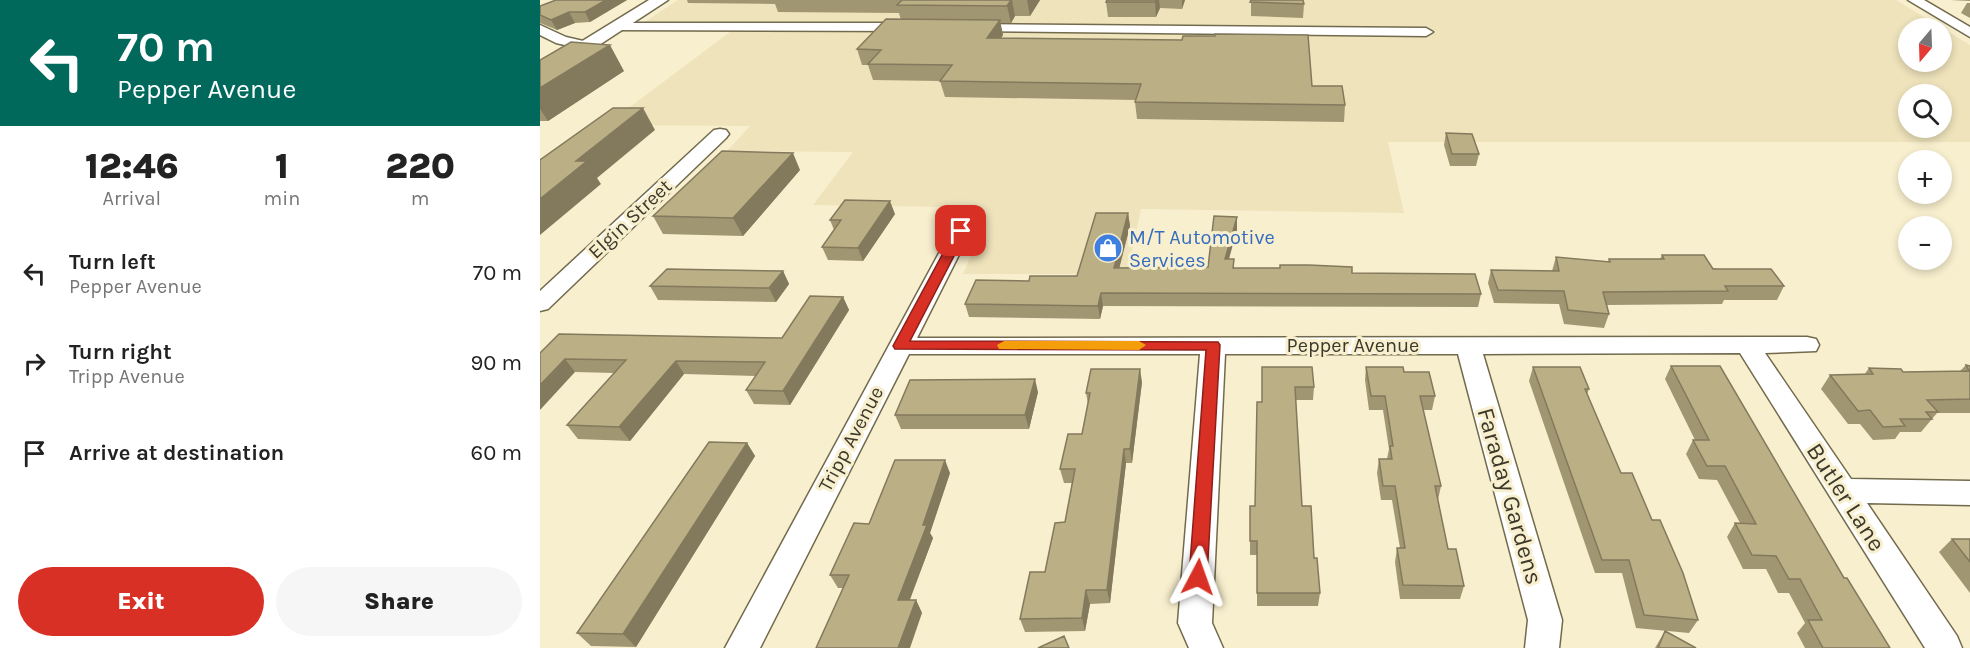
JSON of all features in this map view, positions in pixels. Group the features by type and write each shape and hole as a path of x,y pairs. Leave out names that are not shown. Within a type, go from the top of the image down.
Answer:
{"main road":[{"path":"540,75 660,0"}],"street":[{"path":"1921,3 1952,7"},
{"path":"1921,3 1970,33"},
{"path":"616,27 921,27"},
{"path":"957,28 1426,32"},
{"path":"540,29 561,40 587,46"},
{"name":"Elgin Street","path":"540,304 720,134"},
{"name":"Tripp Avenue","path":"742,648 961,231"},
{"path":"1206,648 1195,623 1213,345"},
{"name":"Faraday Gardens","path":"1468,345 1545,620 1542,648"},
{"name":"Butler Lane","path":"1748,345 1945,648"},
{"name":"Pepper Avenue","path":"900,346 1807,345"},
{"path":"1843,491 1970,493"}],"shaded area":[{"path":"678,0 1896,0 1926,18 1898,18 1898,72 1952,72 1952,34 1970,45 1970,142 1388,142 1404,213 1141,209 1127,274 963,274 987,218 944,218 949,207 813,205 853,152 727,151 750,126 606,125 730,32 631,31"}],"building":[{"path":"556,0 606,0 585,12 569,12 551,20 540,15 540,6"},
{"path":"902,0 1011,0 1007,6 897,5"},
{"path":"1107,0 1156,0 1155,2 1106,2"},
{"path":"1251,0 1303,0 1304,4 1250,2"},
{"path":"886,19 1000,20 987,38 1182,40 1183,36 1215,36 1215,34 1308,35 1312,86 1342,86 1345,105 1135,102 1141,84 940,81 952,65 868,64 881,50 857,49"},
{"path":"571,42 610,45 540,88 540,60"},
{"path":"613,108 643,108 576,161 587,161 540,199 540,160"},
{"path":"1446,133 1472,134 1479,154 1452,154"},
{"path":"722,151 793,153 733,218 653,216"},
{"path":"845,200 890,201 858,248 822,247 841,220 830,220"},
{"path":"1096,213 1128,213 1114,268 1208,267 1214,216 1237,217 1225,259 1234,259 1233,268 1280,268 1280,265 1309,265 1352,267 1352,273 1475,274 1481,294 1101,293 1098,306 965,304 976,280 1029,281 1030,276 1077,276"},
{"path":"1662,255 1704,255 1713,269 1771,269 1784,286 1725,286 1728,291 1603,292 1609,314 1568,310 1564,291 1498,290 1491,270 1559,271 1556,257 1610,262 1609,259 1664,259"},
{"path":"667,269 783,271 769,288 650,286"},
{"path":"810,296 843,297 783,391 746,390 765,362 676,361 619,427 567,425 626,360 565,359 540,385 540,353 559,334 782,338"},
{"path":"1966,365 1970,366 1970,399 1927,400 1938,412 1926,412 1932,419 1900,419 1905,426 1883,427 1870,410 1858,411 1830,375 1873,374 1869,368 1901,369 1903,372 1969,371"},
{"path":"1671,366 1720,366 1844,578 1847,578 1890,648 1823,648 1808,620 1822,620 1800,579 1789,579 1776,556 1752,555 1735,523 1756,524 1725,466 1707,466 1693,440 1709,440"},
{"path":"1262,367 1312,367 1314,387 1295,387 1302,506 1311,506 1314,558 1317,558 1320,593 1257,593 1257,541 1250,541 1250,506 1255,506 1257,402 1262,402"},
{"path":"1366,367 1403,367 1404,372 1429,372 1435,396 1420,396 1441,486 1435,486 1448,549 1456,549 1464,586 1403,585 1397,548 1405,548 1395,486 1383,486 1379,459 1392,459 1390,446 1393,446 1385,396 1371,396"},
{"path":"1533,367 1580,367 1589,389 1585,389 1621,473 1632,473 1652,520 1660,520 1683,573 1698,620 1644,615 1629,560 1602,560"},
{"path":"1091,369 1140,369 1130,449 1124,449 1107,590 1086,590 1082,618 1020,619 1030,572 1045,572 1055,523 1065,522 1075,469 1060,469 1068,434 1082,434 1090,393 1086,393"},
{"path":"1035,379 1025,415 895,415 910,380"},
{"path":"709,442 747,443 623,634 577,633"},
{"path":"895,460 945,460 923,525 927,525 898,600 916,600 898,648 816,648 849,575 830,575 854,523 869,524"},
{"path":"1952,539 1970,539 1970,562"},
{"path":"1665,631 1696,648 1658,648"},
{"path":"1064,636 1069,648 1038,648"}],"slow traffic":[{"path":"1004,345 1139,345"}],"place":[{"name":"M/T Automotive Services","path":"1108,248"}],"route":[{"path":"961,231 900,346 1213,345 1198,577"}]}
